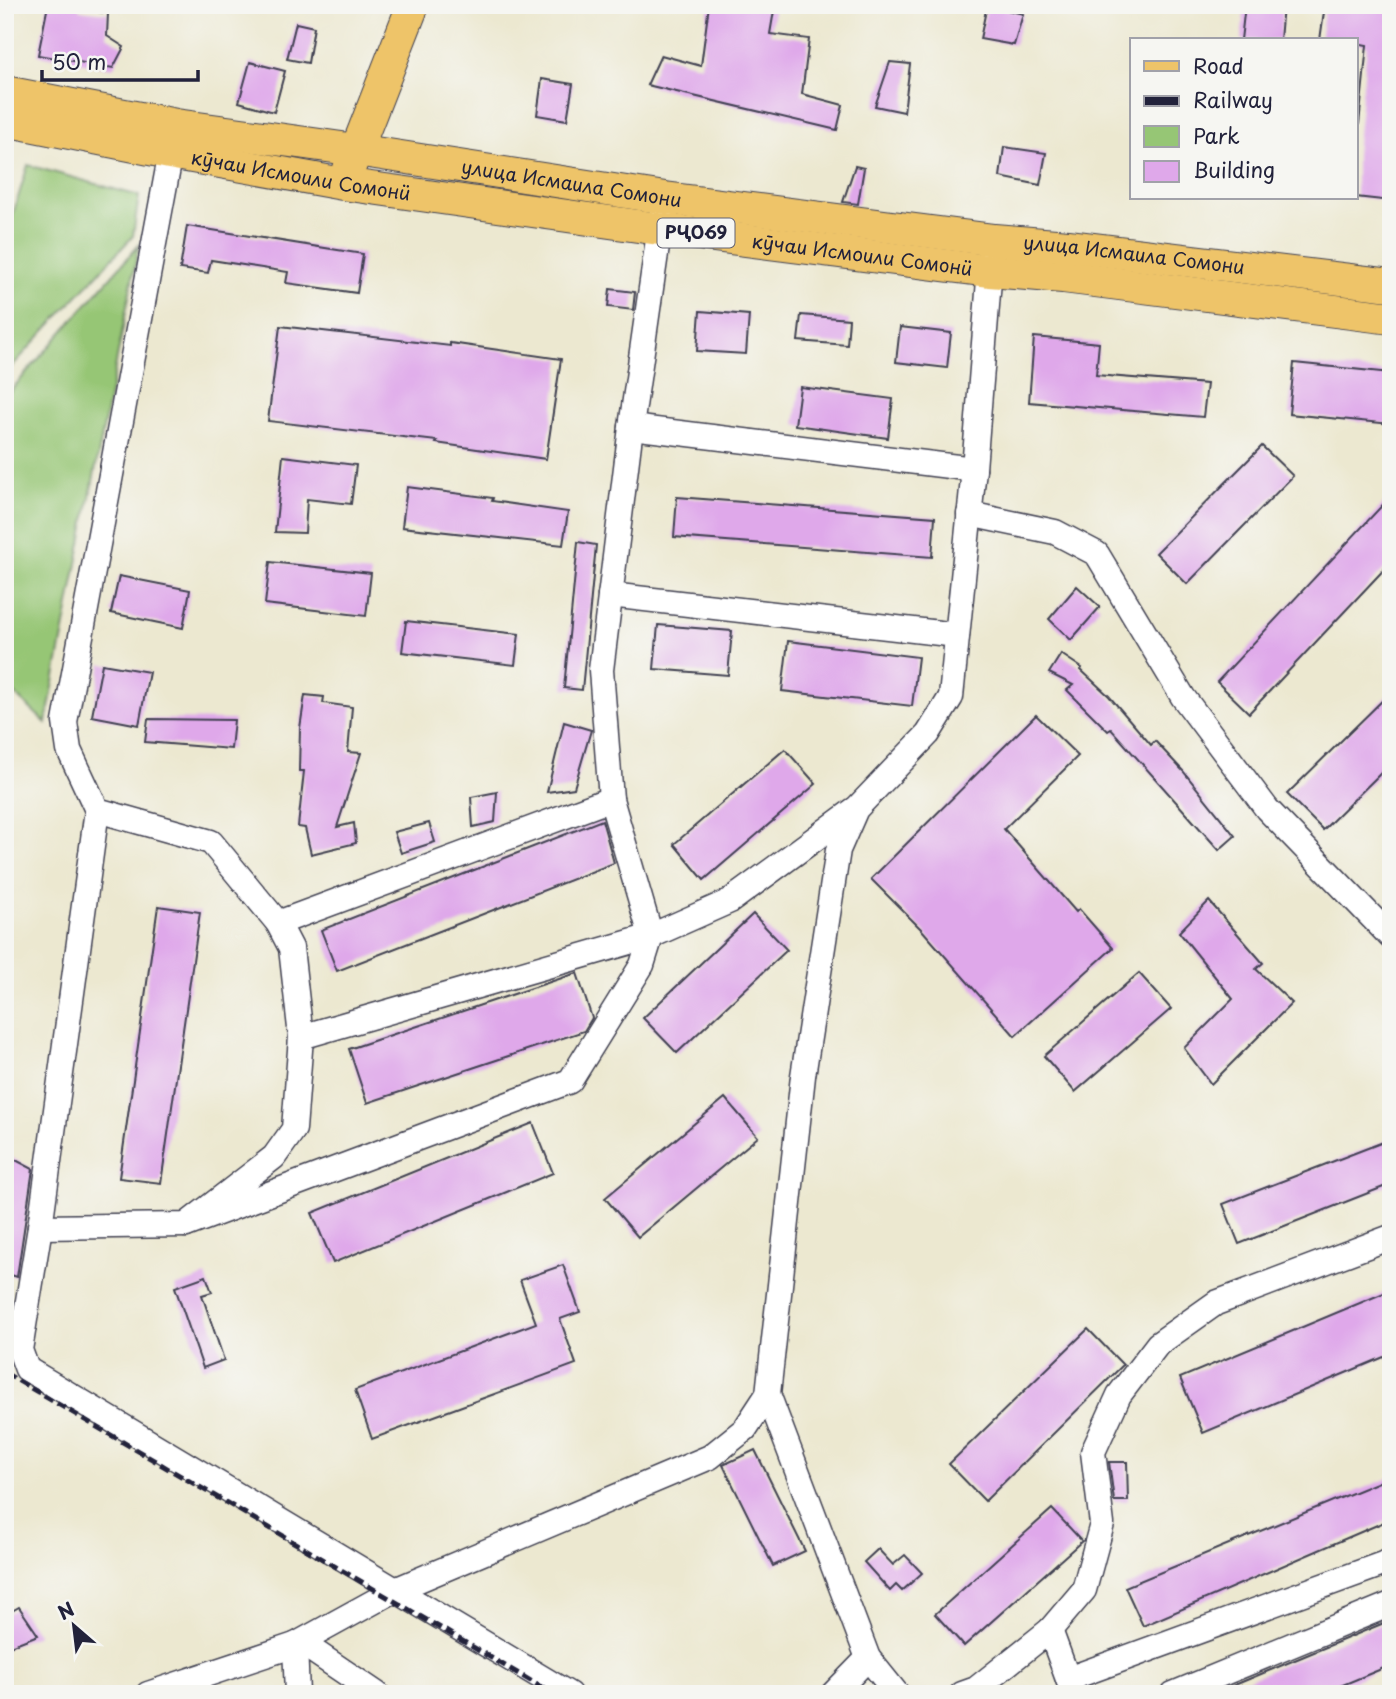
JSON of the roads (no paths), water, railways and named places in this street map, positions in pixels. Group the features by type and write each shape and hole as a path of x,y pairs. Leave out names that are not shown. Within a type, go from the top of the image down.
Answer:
{"main road":[{"path":"343,184 412,5"},
{"name":"улица Исмаила Сомони","path":"5,92 173,139 356,150 665,198 994,240 1068,246 1391,285"},
{"name":"кӯчаи Исмоили Сомонӣ","path":"5,120 173,139 343,184 659,229 1391,318"}],"street":[{"path":"173,139 65,722 69,750 97,810 40,1227 20,1350 27,1369 569,1694"},
{"path":"40,1227 187,1225 570,1081 642,965 651,936 611,799 601,670 631,427 665,198"},
{"path":"301,1037 651,936 730,901 856,809 928,734 951,698 994,240"},
{"path":"631,427 974,469"},
{"path":"969,514 1055,532 1097,554 1183,697 1267,809 1391,937"},
{"path":"610,595 957,635"},
{"path":"278,923 611,799"},
{"path":"148,1694 295,1645 395,1590 709,1457 745,1429 768,1394 803,1076 838,850 856,809"},
{"path":"97,810 211,842 278,923 291,948 301,1037 294,1129 274,1157 187,1225"},
{"path":"961,1694 976,1689 1050,1630 1084,1590 1102,1524 1093,1452 1119,1395 1158,1344 1216,1303 1391,1237"},
{"path":"768,1394 869,1658 897,1694"},
{"path":"1050,1630 1070,1687 1391,1561"},
{"path":"1173,1694 1391,1604"},
{"path":"295,1645 297,1694"},
{"path":"295,1645 309,1648 377,1694"},
{"path":"833,1694 869,1658"}],"railway":[{"path":"5,1373 553,1694"}]}
